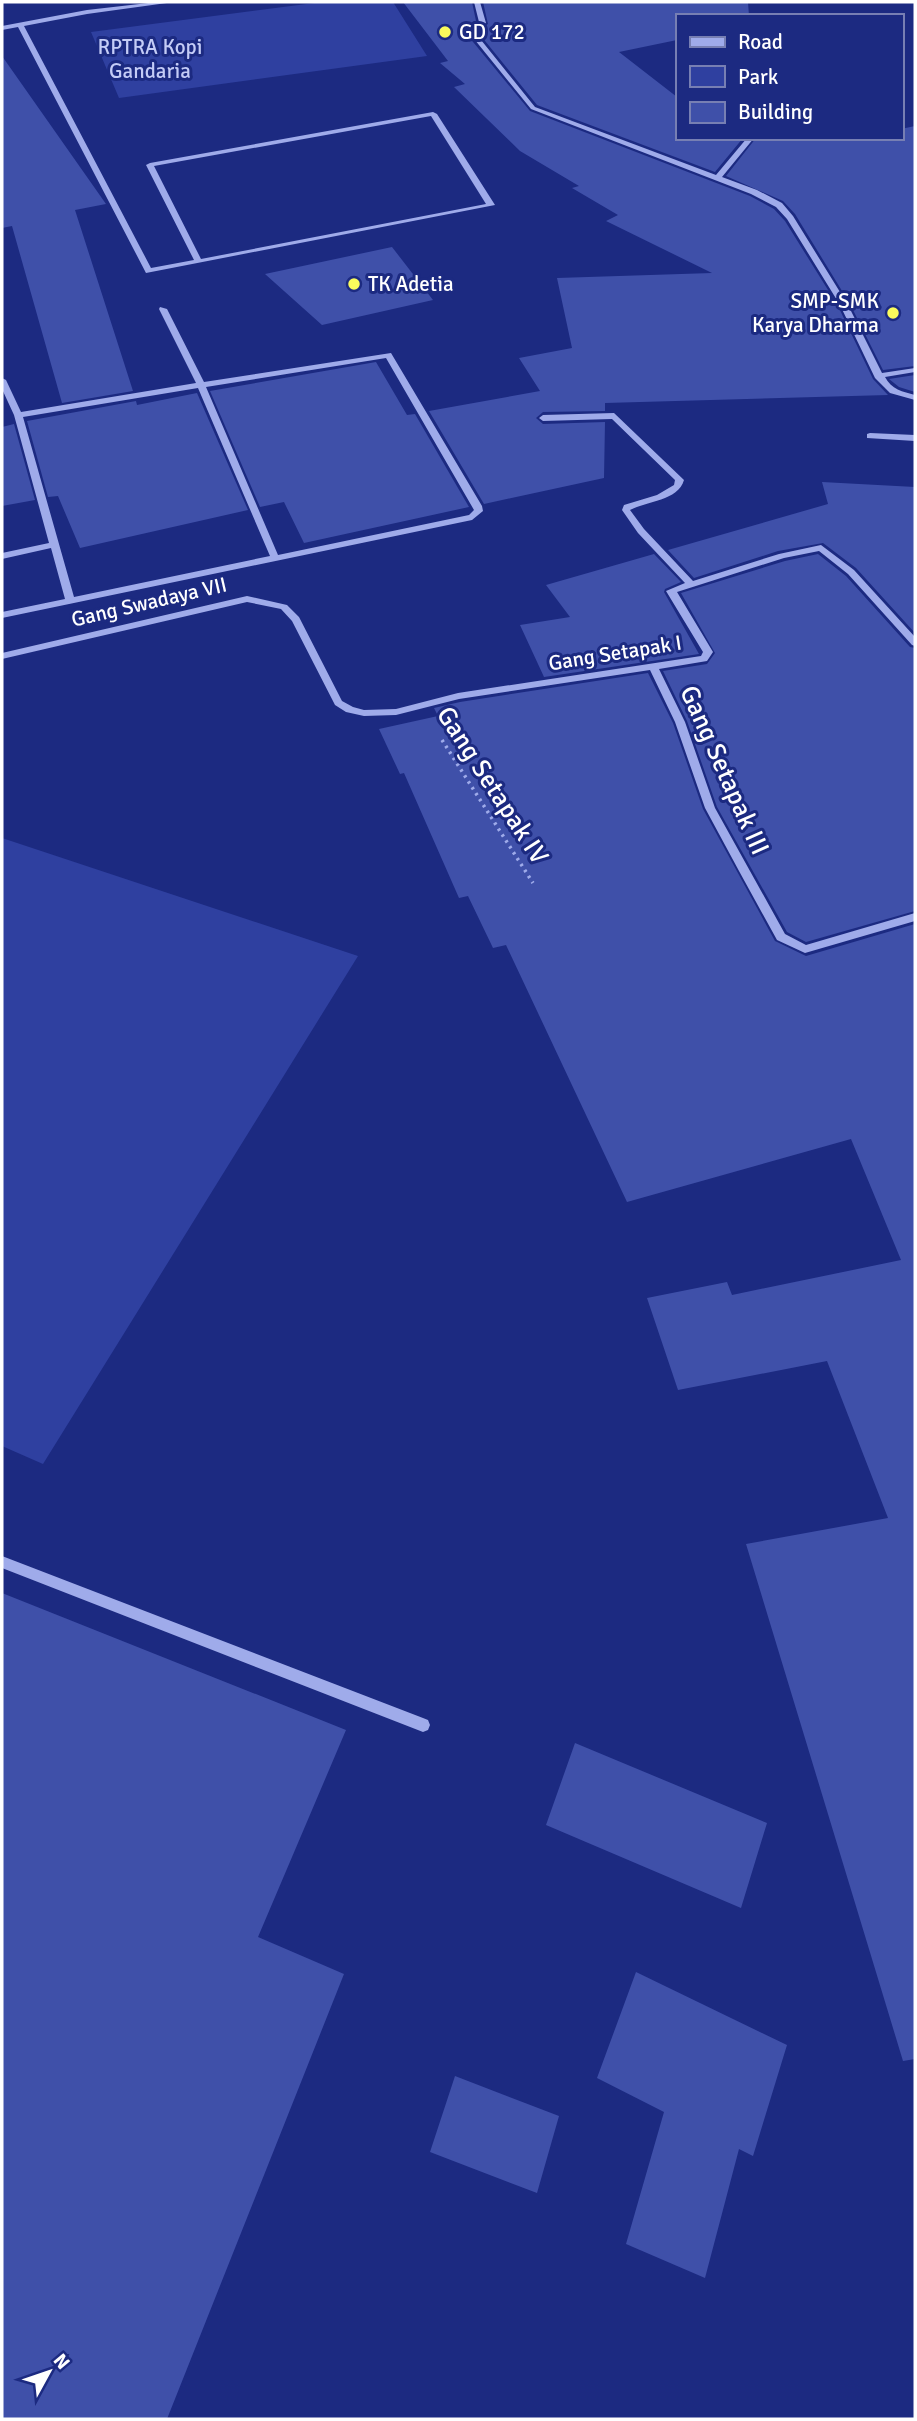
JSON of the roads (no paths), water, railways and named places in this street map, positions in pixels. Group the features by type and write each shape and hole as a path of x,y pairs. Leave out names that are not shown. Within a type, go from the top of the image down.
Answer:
{"street":[{"path":"2,28 171,2"},
{"path":"477,2 482,23 469,29 533,108 718,178 779,205 790,218 844,305 878,376 892,391 915,398"},
{"path":"20,25 149,271 491,205 433,114 150,165 198,261"},
{"path":"718,178 749,140"},
{"path":"163,309 201,386 275,558"},
{"path":"2,615 472,517 479,510 388,355 18,415"},
{"path":"878,376 915,370"},
{"path":"2,380 18,415 70,601"},
{"path":"543,418 614,416 680,480 678,486 660,497 626,510 641,531 691,584 782,556 821,548 850,572 915,643"},
{"path":"870,436 915,438"},
{"path":"2,556 54,545"},
{"name":"Gang Setapak I","path":"372,713 420,707 458,696 704,659 708,656 670,594 674,589 691,584"},
{"name":"Gang Swadaya VII","path":"2,656 247,599 268,602 284,607 296,619 338,703 352,712 372,713"},
{"name":"Gang Setapak III","path":"653,666 680,722 710,808 781,937 797,947 811,948 915,917"},
{"path":"2,1562 423,1725"}],"place":[{"name":"GD 172","path":"445,32"},
{"name":"TK Adetia","path":"354,284"},
{"name":"SMP-SMK Karya Dharma","path":"893,313"}],"park label":[{"name":"RPTRA Kopi Gandaria","path":"150,59"}]}
